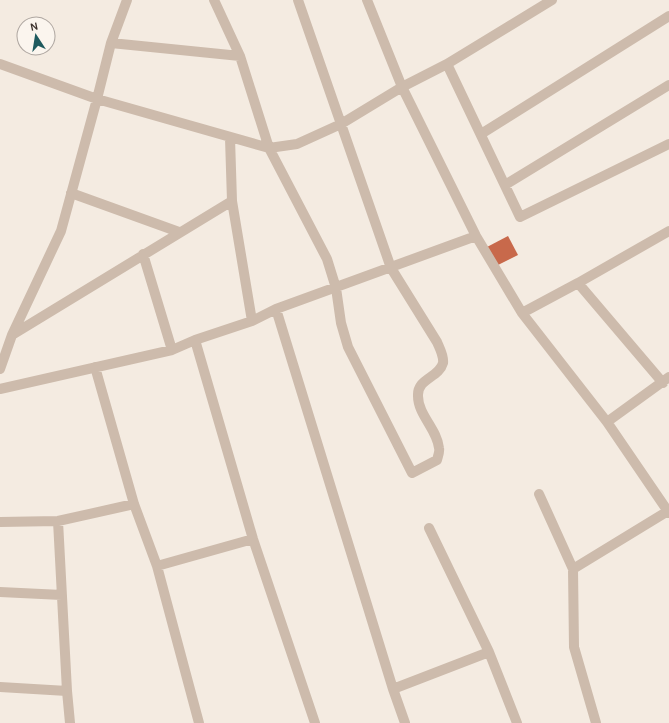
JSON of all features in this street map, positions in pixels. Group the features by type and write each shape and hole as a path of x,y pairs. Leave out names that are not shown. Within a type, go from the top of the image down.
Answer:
{"street":[{"path":"0,369 12,335 61,231 111,43 127,0"},
{"path":"214,0 240,56 269,148 327,259 336,288 341,323 348,347 412,473 437,460 440,449 436,434 420,407 418,396 420,385 436,372 442,364 442,355 437,342 391,268 298,0"},
{"path":"0,64 97,99 269,148 297,144 341,124 402,88 447,64 552,0"},
{"path":"371,2 402,88 476,236 522,313 608,422 669,512 573,569"},
{"path":"480,134 669,16"},
{"path":"111,43 240,56"},
{"path":"447,64 520,217 669,144"},
{"path":"505,185 669,85"},
{"path":"230,138 232,201 252,322"},
{"path":"71,193 179,232"},
{"path":"12,335 232,201"},
{"path":"522,313 669,231"},
{"path":"0,389 172,350 195,340 252,322 276,310 476,236"},
{"path":"143,254 172,350"},
{"path":"578,283 666,380 608,422"},
{"path":"276,310 393,690 405,723"},
{"path":"195,340 253,539 315,723"},
{"path":"95,367 134,504 157,566 200,723"},
{"path":"539,494 573,569 574,647 596,723"},
{"path":"0,522 58,521 134,504"},
{"path":"58,521 70,723"},
{"path":"429,528 489,652 517,723"},
{"path":"157,566 253,539"},
{"path":"0,592 62,595"},
{"path":"393,690 489,652"},
{"path":"0,687 67,691"}],"building":[{"path":"508,236 518,255 496,266 487,247"}]}
